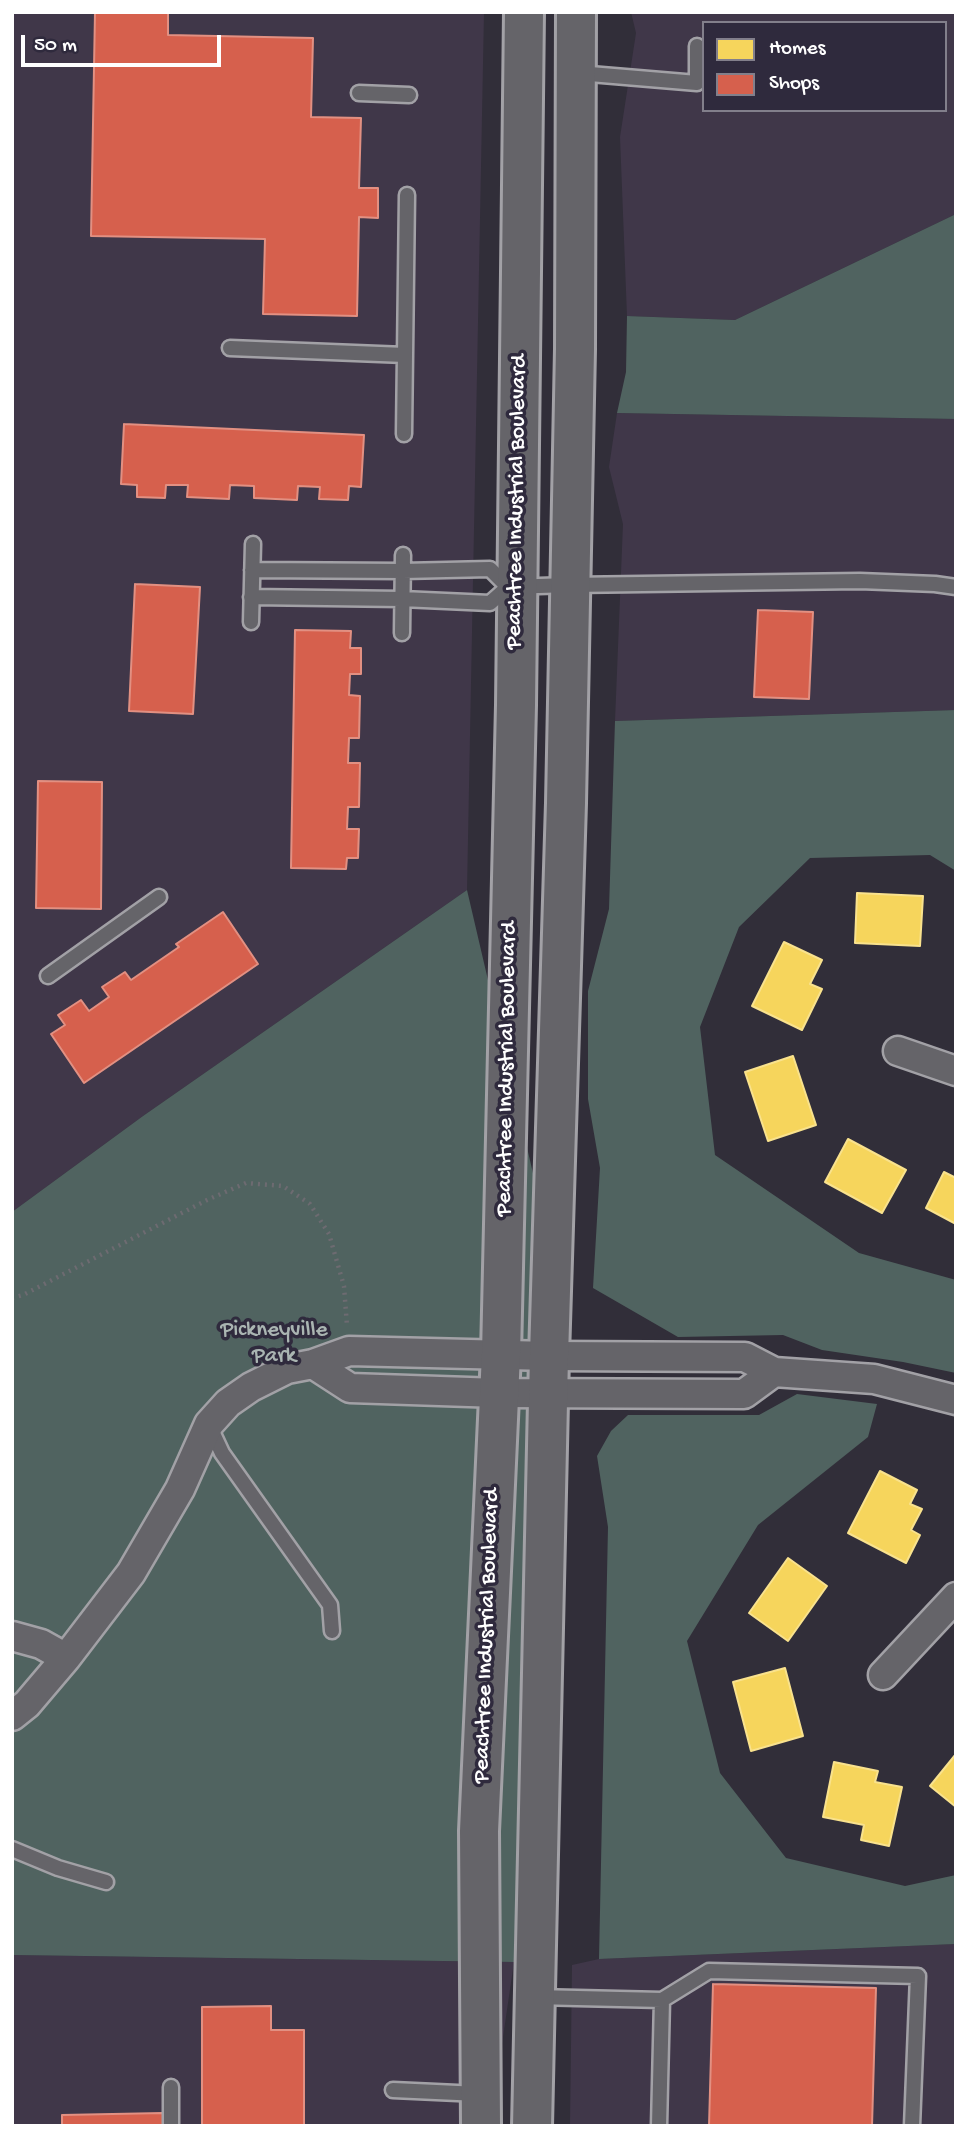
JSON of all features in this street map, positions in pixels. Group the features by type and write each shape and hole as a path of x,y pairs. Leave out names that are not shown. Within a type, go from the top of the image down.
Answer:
{"highway":[{"name":"Peachtree Industrial Boulevard","path":"480,2110 480,1831 501,1354 524,12"},
{"path":"532,2126 548,1393 564,891 575,349 576,12"}],"street":[{"path":"898,1051 956,1071"},
{"path":"12,1716 27,1704 66,1658 131,1573 180,1489 209,1424 228,1403 251,1387 287,1369 313,1364 349,1351 745,1357 774,1372 874,1379 956,1400"},
{"path":"313,1364 350,1388 499,1393 744,1394 774,1372"},
{"path":"883,1675 956,1597"},
{"path":"12,1636 41,1644 66,1658"}],"lane":[{"path":"576,73 696,83 696,46"},
{"path":"359,93 409,95"},
{"path":"404,434 407,195"},
{"path":"230,348 405,355"},
{"path":"251,622 253,544"},
{"path":"402,633 403,555"},
{"path":"252,570 490,569 513,587"},
{"path":"251,597 489,603 513,587 570,585 860,581 956,587"},
{"path":"48,976 159,897"},
{"path":"209,1424 222,1453 330,1605 332,1631"},
{"path":"12,1864 18,1852 58,1868 106,1882"},
{"path":"533,1997 662,2000 709,1971 918,1976 912,2126"},
{"path":"659,2126 662,2000"},
{"path":"171,2087 171,2126"},
{"path":"393,2090 480,2110"}],"path":[{"path":"12,1298 23,1295 207,1200 246,1183 283,1186 310,1204 329,1234 344,1286 347,1331"}],"shaded area":[{"path":"12,12 484,12 467,890 143,1116 12,1212"},
{"path":"631,12 956,12 956,214 735,320 627,316 620,137 636,33"},
{"path":"617,413 956,419 956,710 615,721 623,524 609,467"},
{"path":"956,1944 956,2126 570,2126 572,1965 599,1959"},
{"path":"12,1955 514,1962 490,2126 12,2126"}],"green space":[{"path":"956,214 956,419 617,413 626,372 627,316 735,320"},
{"path":"956,710 956,871 930,855 810,858 739,927 700,1027 715,1155 859,1253 956,1280 956,1373 822,1350 783,1335 678,1337 593,1288 600,1168 588,1099 588,991 609,909 615,721"},
{"name":"Pickneyville Park","path":"467,890 539,1199 514,1962 12,1955 12,1212 143,1116"},
{"path":"797,1394 877,1404 868,1437 758,1525 687,1641 720,1773 786,1858 905,1886 956,1875 956,1944 599,1959 608,1527 597,1456 611,1431 628,1415 759,1415"}],"building: Homes":[{"path":"857,893 923,896 920,946 855,943"},
{"path":"784,942 822,960 810,984 822,989 802,1030 752,1006"},
{"path":"793,1056 816,1125 768,1141 745,1072"},
{"path":"848,1139 906,1170 882,1213 825,1182"},
{"path":"944,1172 956,1178 956,1224 926,1208"},
{"path":"880,1471 917,1490 910,1504 922,1509 911,1530 920,1535 906,1563 848,1533"},
{"path":"788,1558 827,1586 788,1641 749,1613"},
{"path":"785,1668 803,1736 751,1751 733,1682"},
{"path":"956,1754 956,1807 930,1786"},
{"path":"834,1762 878,1771 875,1782 902,1787 889,1846 861,1840 864,1825 823,1817"}],"building: Shops":[{"path":"95,12 168,13 168,35 313,38 311,117 361,118 359,188 378,188 378,218 359,217 357,316 263,314 265,239 91,236"},
{"path":"124,424 364,435 361,487 349,486 348,500 319,499 320,487 298,486 297,500 254,498 254,486 230,485 229,499 187,497 188,485 166,485 165,498 137,497 137,485 121,484"},
{"path":"135,584 200,587 193,714 129,711"},
{"path":"758,610 813,612 809,699 754,697"},
{"path":"295,630 351,631 350,648 361,648 361,674 350,674 349,695 360,696 359,738 349,738 348,763 360,763 359,807 348,807 347,829 359,829 358,858 347,858 346,869 291,868"},
{"path":"38,781 102,782 101,909 36,908"},
{"path":"223,912 258,964 84,1083 51,1034 65,1025 58,1015 81,1000 89,1011 109,997 102,987 125,972 131,980 179,947 176,944"},
{"path":"713,1984 876,1988 872,2126 709,2126"},
{"path":"271,2006 271,2030 304,2030 304,2126 202,2126 202,2007"},
{"path":"163,2113 163,2126 62,2126 62,2115"}]}
